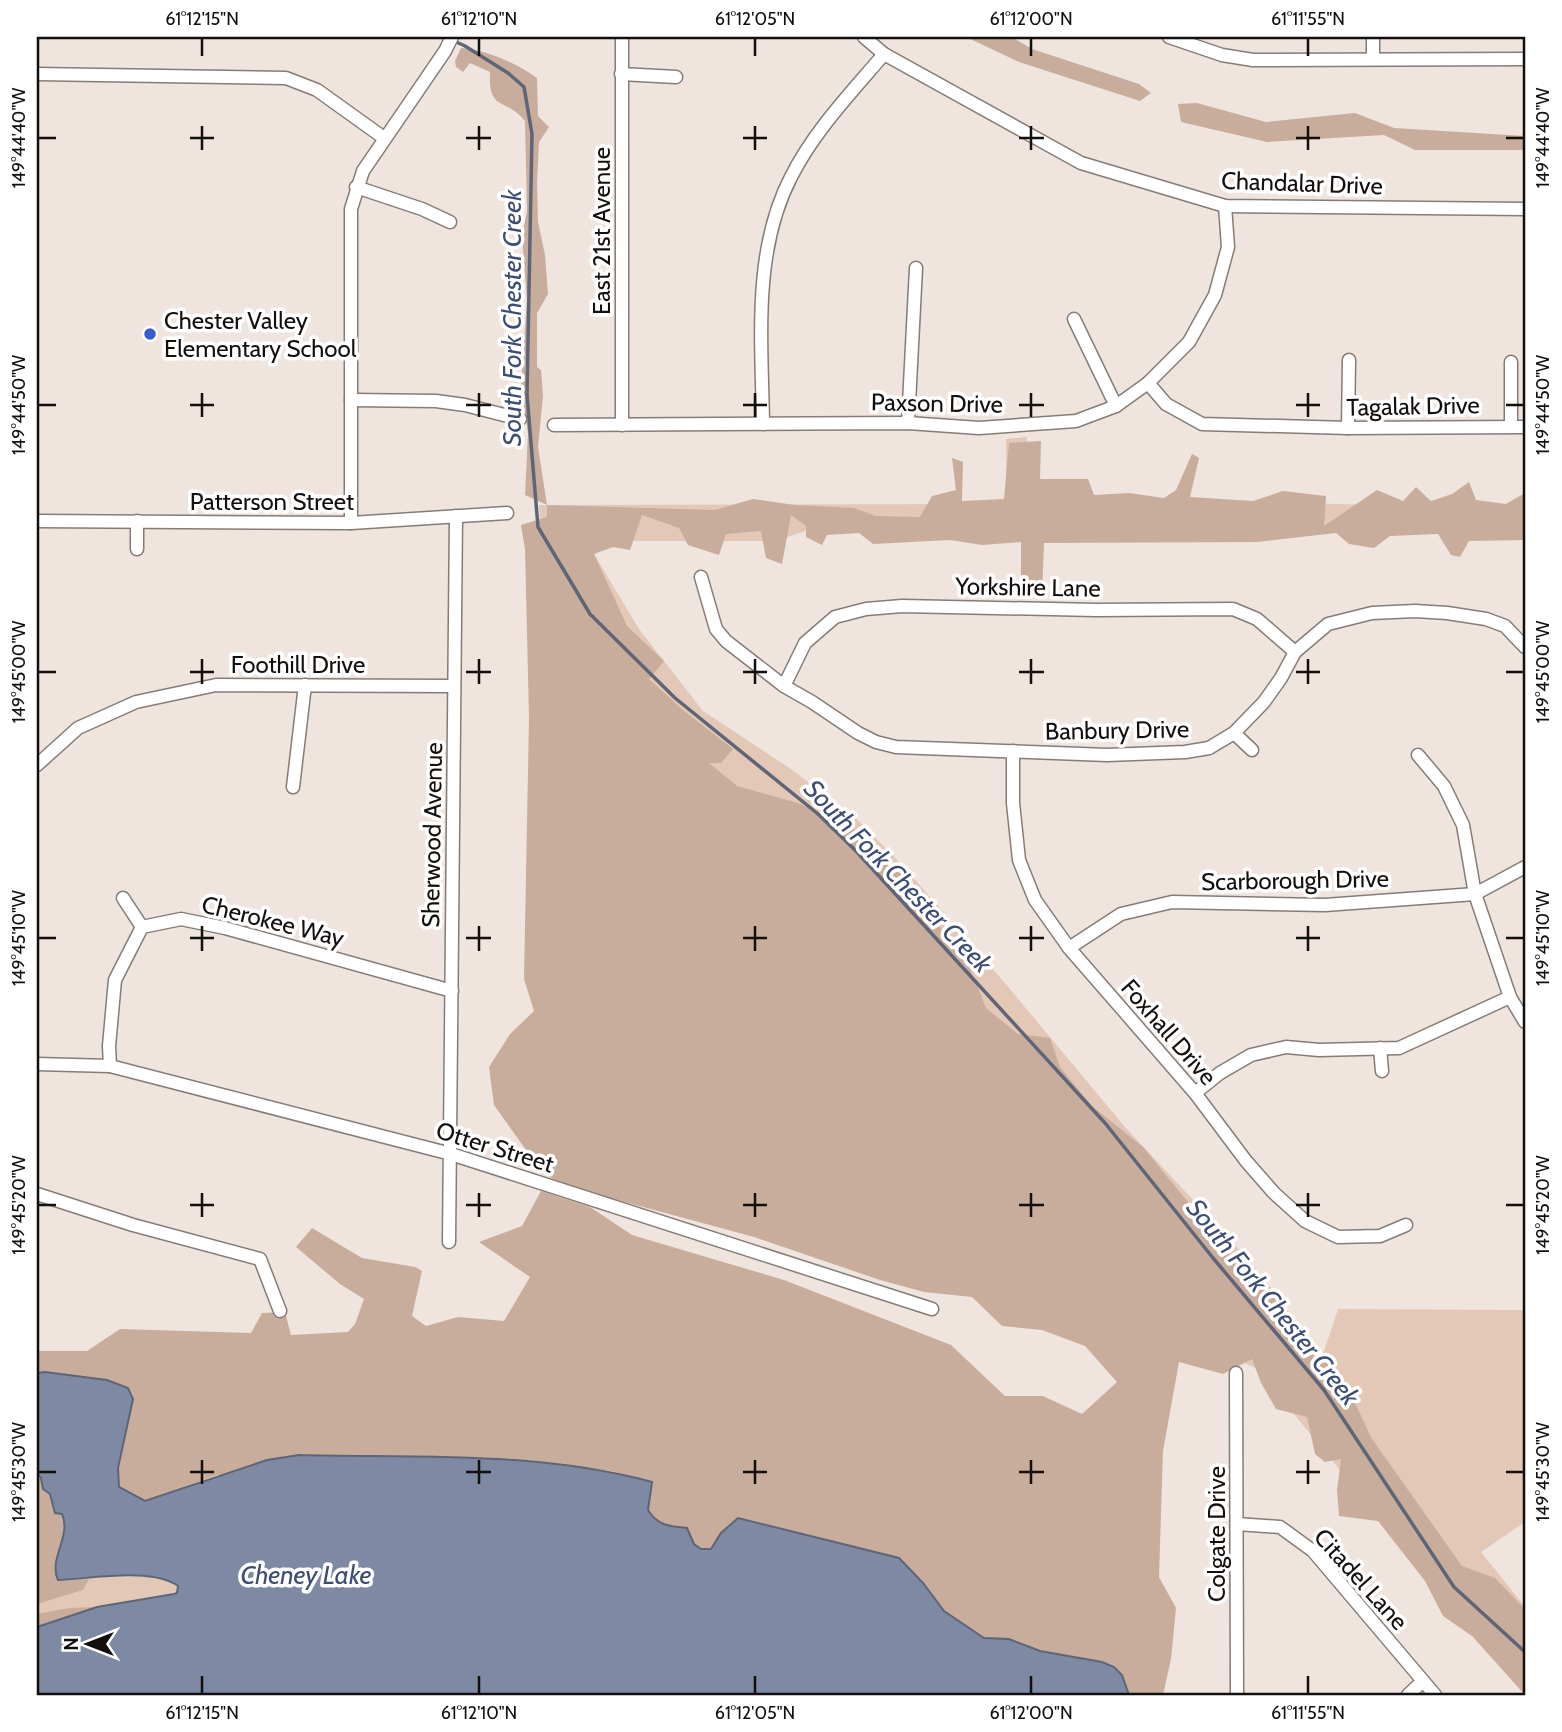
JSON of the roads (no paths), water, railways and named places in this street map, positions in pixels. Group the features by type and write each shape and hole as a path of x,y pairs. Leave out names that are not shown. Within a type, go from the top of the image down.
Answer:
{"street":[{"path":"351,523 351,209 362,170 446,51 452,37"},
{"name":"East 21st Avenue","path":"622,37 622,425"},
{"name":"Chandalar Drive","path":"864,37 884,54 1081,163 1225,206 1525,209"},
{"path":"1169,37 1222,55 1253,60 1525,59"},
{"path":"1373,37 1373,58"},
{"path":"763,424 762,297 776,216 789,179 803,155 819,131 884,54"},
{"path":"37,74 286,78 317,90 384,138"},
{"path":"621,74 676,77"},
{"path":"356,187 422,209 450,222"},
{"name":"Paxson Drive","path":"554,425 908,423 979,428 1076,421 1116,406 1148,383 1189,342 1215,295 1228,247 1225,206"},
{"path":"908,423 916,268"},
{"path":"1074,319 1116,406"},
{"path":"1348,428 1349,360"},
{"path":"1511,362 1511,426"},
{"name":"Tagalak Drive","path":"1148,383 1166,404 1202,424 1348,428 1525,427"},
{"path":"351,400 436,401 465,405 520,419"},
{"name":"Patterson Street","path":"37,521 351,523 507,513"},
{"name":"Sherwood Avenue","path":"449,1242 456,516"},
{"path":"137,521 137,549"},
{"name":"Banbury Drive","path":"701,577 716,629 726,641 784,686 858,733 876,742 897,747 1107,755 1185,752 1209,748 1234,733 1264,702 1296,652 1328,624 1372,614 1447,612 1486,619 1505,626 1523,638"},
{"name":"Yorkshire Lane","path":"784,686 805,643 835,617 866,609 902,606 1096,610 1233,609 1258,619 1296,652"},
{"name":"Foothill Drive","path":"37,765 78,728 136,702 216,685 454,686"},
{"path":"293,787 305,685"},
{"path":"1234,733 1252,750"},
{"name":"Foxhall Drive","path":"1013,751 1013,803 1019,860 1035,900 1069,948 1195,1093 1253,1169 1305,1222 1338,1237 1380,1236 1406,1225"},
{"path":"1419,755 1444,786 1463,825 1475,894 1510,997 1525,1022"},
{"name":"Scarborough Drive","path":"1069,948 1121,914 1171,902 1325,905 1475,894 1525,867"},
{"path":"110,1066 109,1046 115,981 142,927 123,898"},
{"name":"Cherokee Way","path":"142,927 181,919 225,928 452,991"},
{"path":"1195,1093 1220,1073 1251,1055 1286,1047 1319,1050 1399,1048 1510,997"},
{"path":"1380,1048 1382,1071"},
{"name":"Otter Street","path":"37,1064 110,1066 451,1153 932,1309"},
{"path":"37,1194 133,1225 260,1259 280,1311"},
{"name":"Colgate Drive","path":"1236,1373 1237,1695"},
{"name":"Citadel Lane","path":"1237,1524 1280,1527 1313,1551 1435,1695"},
{"path":"1408,1695 1423,1681"}],"water":[{"name":"Cheney Lake","path":"37,1373 107,1380 128,1388 133,1399 118,1468 119,1487 145,1501 267,1460 299,1455 477,1458 565,1465 609,1472 652,1482 648,1510 664,1524 687,1528 694,1544 701,1549 711,1549 721,1533 738,1518 899,1558 923,1583 944,1611 984,1638 1009,1639 1040,1651 1102,1662 1114,1667 1122,1675 1129,1695 37,1695 37,1627 97,1607 174,1594 177,1593 178,1586 167,1580 137,1575 58,1580 56,1564 64,1522 62,1514 55,1513 50,1494 43,1489 37,1473"}],"waterway":[{"name":"South Fork Chester Creek","path":"454,41 508,73 524,87 532,134 527,395 538,527 590,614 675,698 818,814 856,851 1105,1123 1213,1258 1324,1390 1454,1587 1525,1652"}],"place":[{"name":"Chester Valley Elementary School","path":"150,334"}]}
